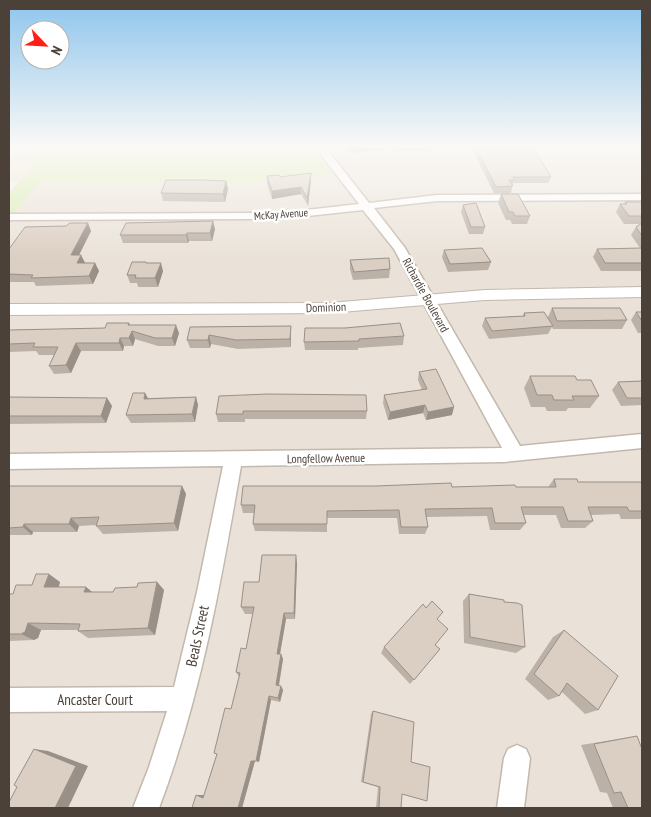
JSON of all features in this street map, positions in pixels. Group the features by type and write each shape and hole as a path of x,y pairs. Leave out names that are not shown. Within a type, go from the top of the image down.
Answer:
{"street":[{"name":"Richardie Boulevard","path":"350,185 399,248 515,454"},
{"name":"McKay Avenue","path":"9,217 280,216 438,198 642,197"},
{"name":"Dominion","path":"9,310 328,308 485,295 642,292"},
{"name":"Longfellow Avenue","path":"9,460 233,459 515,454 642,441"},
{"name":"Beals Street","path":"146,808 160,777 194,658 233,459"},
{"name":"Ancaster Court","path":"9,700 182,699"},
{"path":"510,808 517,758"}],"shaded area":[{"path":"37,185 642,185 642,808 9,808 9,214 14,214"}],"green space":[{"path":"16,185 37,185 14,214 9,214 9,193"}],"building":[{"path":"164,185 225,185 223,194 161,193"},
{"path":"270,185 309,185 307,198 301,187 272,191"},
{"path":"495,185 513,186 496,187"},
{"path":"501,194 518,194 530,216 515,216 513,212 509,212"},
{"path":"625,202 642,202 642,216 629,216 620,204 627,204"},
{"path":"476,203 485,227 471,227 463,205"},
{"path":"213,221 210,233 120,235 126,223"},
{"path":"70,223 88,223 71,255 81,255 77,263 95,263 89,276 31,278 33,275 9,274 9,249 25,227 66,226"},
{"path":"642,223 642,236 636,227"},
{"path":"482,248 491,262 450,264 444,250"},
{"path":"642,248 642,263 605,263 597,249"},
{"path":"389,258 390,269 354,272 350,260"},
{"path":"132,262 161,263 155,278 135,278 136,275 127,275"},
{"path":"552,308 620,308 627,320 557,321"},
{"path":"544,312 553,326 492,331 485,318 525,316 524,313"},
{"path":"636,312 642,312 642,321"},
{"path":"107,323 176,325 172,338 155,338 132,331 129,338 120,338 119,343 76,343 66,365 49,366 58,347 33,347 35,343 9,344 9,330 105,328"},
{"path":"400,323 404,336 359,339 359,341 304,342 305,328 345,328"},
{"path":"291,326 290,339 236,340 209,335 208,340 187,340 190,327"},
{"path":"436,369 454,407 428,412 425,405 390,412 384,395 427,389 419,372"},
{"path":"530,376 575,376 577,380 591,380 599,396 572,396 574,400 554,400 552,395 537,395"},
{"path":"642,381 642,398 627,398 618,382"},
{"path":"133,393 145,393 144,399 196,397 192,414 126,415"},
{"path":"268,394 366,395 367,411 243,411 243,414 216,414 219,396"},
{"path":"9,397 107,398 101,416 9,416"},
{"path":"554,479 577,479 578,482 642,482 642,511 629,511 627,507 588,507 593,521 568,521 563,507 521,507 526,523 495,523 492,508 425,509 428,527 401,527 399,510 327,511 327,524 253,524 255,505 241,505 243,486 376,486 451,483 452,487 515,485 516,487 556,487"},
{"path":"9,486 182,486 174,523 96,526 99,517 71,518 69,524 24,524 23,527 9,528"},
{"path":"262,555 296,555 294,613 284,613 277,654 281,654 276,685 281,686 278,698 269,696 256,761 251,761 238,808 192,808 196,795 203,798 217,754 214,753 225,708 231,709 240,673 236,672 241,648 246,649 254,607 241,607 244,582 259,582"},
{"path":"36,574 49,574 44,587 86,587 84,592 113,592 115,588 137,587 138,583 157,582 148,628 78,631 80,624 28,623 25,632 9,634 9,594 13,594 16,585 32,585"},
{"path":"469,594 522,605 525,647 470,637"},
{"path":"432,601 443,612 437,619 448,629 435,645 440,649 414,680 384,647 423,604 426,608"},
{"path":"564,630 618,676 598,710 567,683 559,696 534,674"},
{"path":"373,711 414,722 411,762 430,767 427,801 402,794 401,808 379,808 380,787 363,782"},
{"path":"637,736 642,749 642,808 628,808 621,792 614,793 594,744"},
{"path":"34,749 76,766 55,808 9,808 9,802 17,787 14,785"}]}
